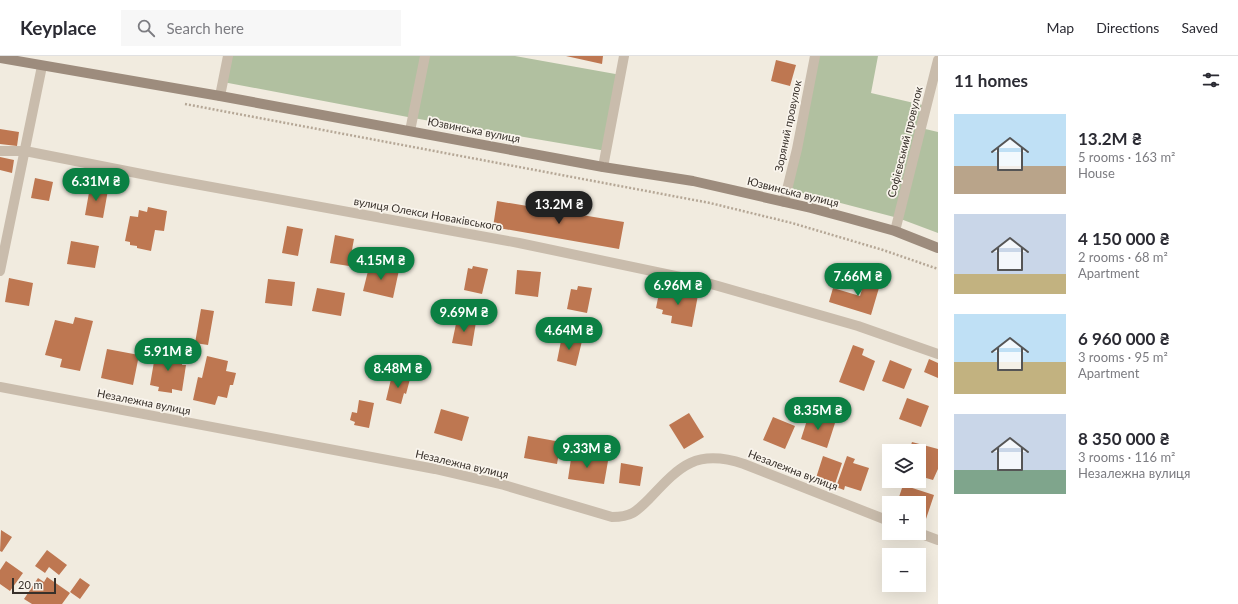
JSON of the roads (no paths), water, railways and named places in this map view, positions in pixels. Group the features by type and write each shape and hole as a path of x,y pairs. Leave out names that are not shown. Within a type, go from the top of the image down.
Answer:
{"main road":[{"name":"Юзвинська вулиця","path":"0,58 18,59 42,66 220,96 603,167 693,181 784,202 895,231 938,248"}],"street":[{"path":"220,96 228,56"},
{"path":"410,131 425,56"},
{"path":"603,167 624,56"},
{"name":"Зоряний провулок","path":"784,202 815,56"},
{"name":"Софієвський провулок","path":"895,231 938,60"},
{"path":"0,271 42,66"},
{"name":"вулиця Олекси Новаківського","path":"0,151 25,151 162,178 519,243 704,282 858,326 938,354"},
{"name":"Незалежна вулиця","path":"0,387 435,469 497,484 612,517 630,515 637,511 673,474 681,468 704,458 721,458 744,464 882,518"},
{"path":"926,536 938,540"}]}
